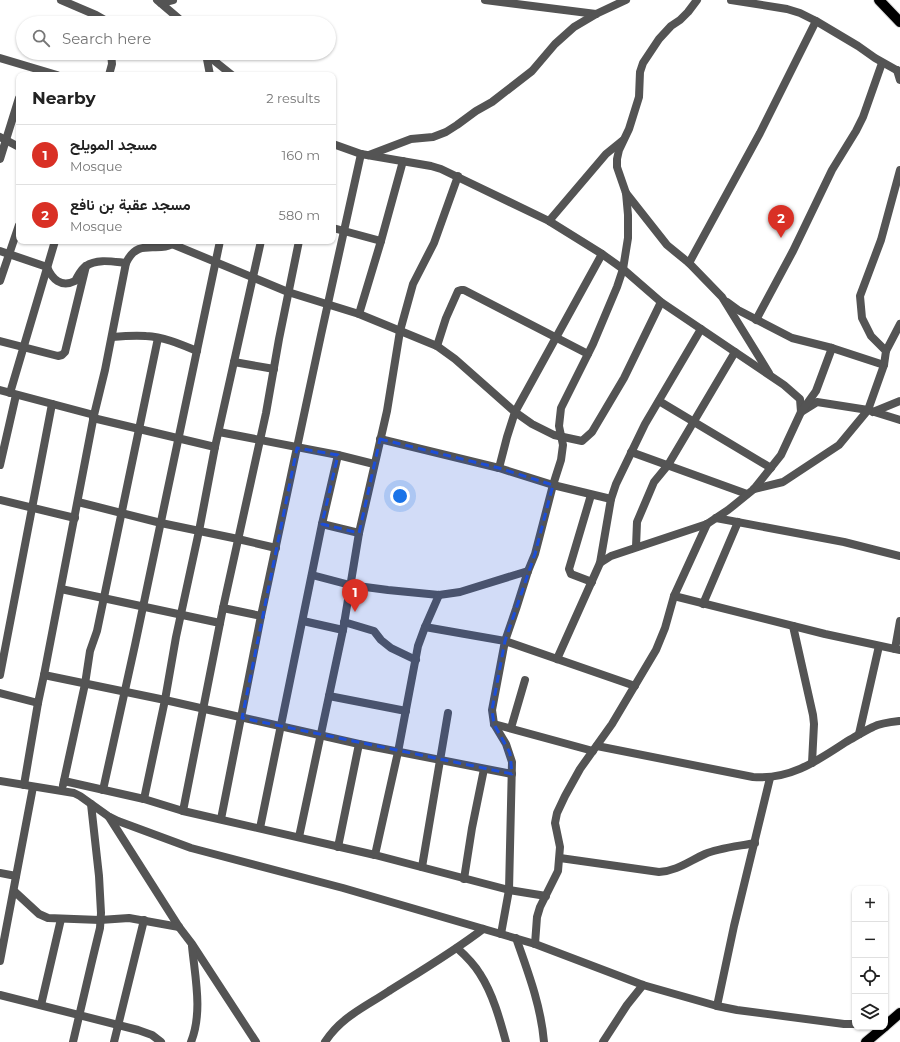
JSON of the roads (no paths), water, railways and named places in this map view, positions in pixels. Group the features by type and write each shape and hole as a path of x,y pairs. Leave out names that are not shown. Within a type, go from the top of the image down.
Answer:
{"main road":[{"path":"879,0 900,22"},
{"path":"888,1023 900,1013"},
{"path":"866,1042 880,1030"}],"street":[{"path":"61,0 96,15"},
{"path":"159,2 173,0"},
{"path":"485,0 596,14"},
{"path":"365,155 411,139 433,137 446,132 515,85 532,71 564,35 574,27 596,14 626,0"},
{"path":"501,934 509,890 512,762 510,753 494,724 492,710 505,641 535,554 563,450 559,426 561,408 588,354 623,269 628,238 626,193 617,167 617,159 619,150 634,116 639,97 640,72 643,63 659,39 671,26 688,12 696,0"},
{"path":"731,0 787,9 800,13 858,46 882,63 899,71 900,80"},
{"path":"159,2 176,16"},
{"path":"688,263 760,133 816,21"},
{"path":"0,58 27,71"},
{"path":"110,72 112,60"},
{"path":"207,60 209,72"},
{"path":"213,60 228,72"},
{"path":"756,320 793,251 832,170 863,117 882,63"},
{"path":"0,159 3,139 16,106"},
{"path":"549,221 606,154 625,138"},
{"path":"3,139 16,146"},
{"path":"336,145 365,155 431,166 458,176 549,221 602,254 623,269 661,302 770,376 800,399 801,412"},
{"path":"221,819 261,616 328,304 344,231 365,155"},
{"path":"358,314 381,242 402,162"},
{"path":"886,351 871,336 862,318 860,296 881,240 900,170"},
{"path":"299,837 343,626 359,533 387,411 400,332 413,284 434,243 458,176"},
{"path":"626,193 667,244 722,297 738,310 792,338 832,348 884,365"},
{"path":"336,229 381,242"},
{"path":"0,281 16,234"},
{"path":"0,465 13,394 24,347 54,244"},
{"path":"24,786 38,703 126,263 140,244"},
{"path":"176,244 215,262 288,292 358,314 437,346 515,412 547,432 561,438 582,441 592,432 624,378 661,302"},
{"path":"103,790 219,244"},
{"path":"144,799 165,700 180,615 259,244"},
{"path":"183,811 223,608 266,413 298,244"},
{"path":"0,251 47,267 51,276 56,280 67,284 75,281 86,266 90,264 100,262 126,263"},
{"path":"499,468 515,412 602,254"},
{"path":"0,341 58,356 64,354 86,266"},
{"path":"437,346 446,318 458,292 464,290 588,354"},
{"path":"722,297 770,376"},
{"path":"754,489 783,482 839,445 871,411 884,365 886,351 900,324"},
{"path":"558,659 600,563 611,499 616,484 631,452 701,329"},
{"path":"112,337 146,336 158,338 177,343 196,351"},
{"path":"62,790 85,684 90,651 96,634 158,338"},
{"path":"600,563 611,556 707,524 728,510 754,489 781,455 801,412 816,391 832,348"},
{"path":"636,547 637,522 654,482 668,465 735,352"},
{"path":"234,362 274,368"},
{"path":"0,390 94,417 215,447"},
{"path":"659,401 771,468"},
{"path":"871,411 900,401"},
{"path":"801,412 817,402 871,411 900,420"},
{"path":"0,675 2,657 52,404"},
{"path":"219,432 338,455 374,464"},
{"path":"380,439 499,468 553,485 611,499"},
{"path":"631,452 747,494"},
{"path":"260,828 322,524 338,455"},
{"path":"591,495 569,569 571,574 592,582"},
{"path":"0,500 75,518"},
{"path":"78,502 161,523 238,538 276,548"},
{"path":"716,518 844,542 900,556"},
{"path":"703,604 738,522"},
{"path":"322,524 359,533"},
{"path":"535,944 537,917 540,907 558,871 560,847 555,823 564,796 656,650 665,628 674,596 707,524"},
{"path":"312,575 350,585 439,595 460,592 528,571"},
{"path":"61,589 220,623"},
{"path":"375,855 398,752 418,646 439,595"},
{"path":"674,596 793,626 898,650 900,621"},
{"path":"223,608 261,616"},
{"path":"303,621 374,631 381,640 391,648 416,660"},
{"path":"793,626 813,715 812,763"},
{"path":"425,627 505,641 634,686"},
{"path":"859,734 879,646"},
{"path":"44,675 321,734 359,744 512,774"},
{"path":"511,728 525,680"},
{"path":"0,693 38,703"},
{"path":"329,696 406,712"},
{"path":"422,867 448,713"},
{"path":"494,724 595,749 753,777 770,778 794,772 874,726 888,722 900,721"},
{"path":"338,847 359,744"},
{"path":"464,879 472,828 484,769"},
{"path":"717,1006 734,926 770,778"},
{"path":"0,781 74,793 108,816 192,848 343,888 516,938 643,985 717,1006 744,1011 852,1024"},
{"path":"64,781 144,799 183,811 375,855 509,890 546,896"},
{"path":"0,961 33,787"},
{"path":"74,1042 100,920 101,898 91,804"},
{"path":"108,816 179,927 192,944 256,1042"},
{"path":"560,858 659,872 676,869 707,853 755,843"},
{"path":"0,872 16,876"},
{"path":"14,891 43,916 100,920 124,918 144,920 179,927"},
{"path":"41,1005 61,918"},
{"path":"114,1042 144,920"},
{"path":"325,1042 335,1029 351,1014 457,948 483,929"},
{"path":"516,938 537,1000 542,1022 544,1042"},
{"path":"191,1042 197,1025 198,1008 192,944"},
{"path":"457,948 474,965 484,981 500,1020 506,1042"},
{"path":"603,1042 643,985"},
{"path":"0,995 80,1014 152,1034 161,1042"}],"place":[{"name":"مسجد عقبة بن نافع","path":"781,238"},
{"name":"مسجد المويلح","path":"355,612"}]}
